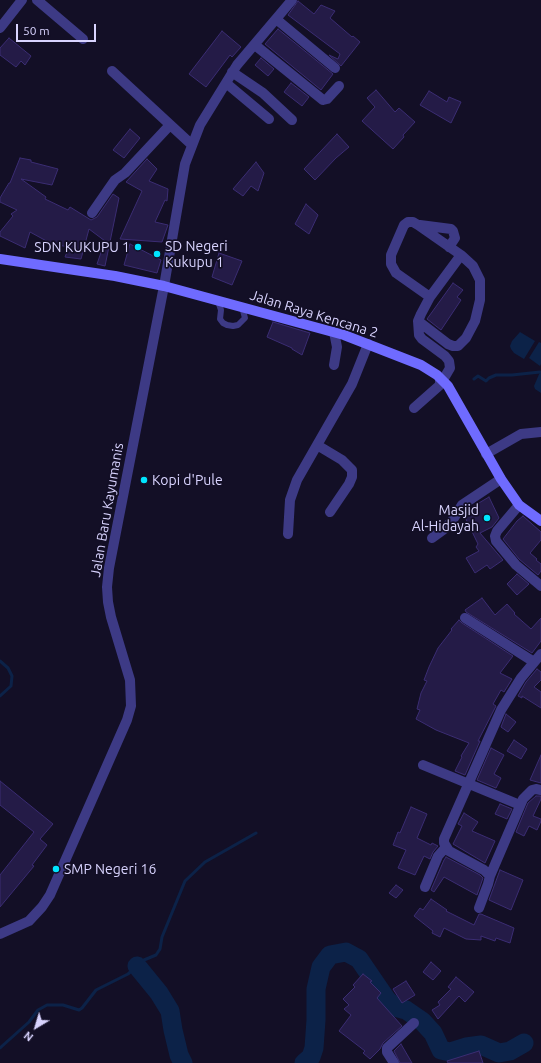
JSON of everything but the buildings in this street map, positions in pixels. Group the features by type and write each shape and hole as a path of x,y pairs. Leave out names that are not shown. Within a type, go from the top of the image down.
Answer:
{"street":[{"path":"0,28 22,0"},
{"path":"37,0 83,39"},
{"name":"Jalan Baru Kayumanis","path":"0,934 28,921 42,907 50,895 127,720 131,706 130,680 111,617 107,587 109,568 164,286 184,164 200,125 232,72 292,0"},
{"path":"276,19 335,68"},
{"path":"255,45 322,100 327,99 339,86"},
{"path":"112,71 191,144"},
{"path":"232,72 263,93 292,120"},
{"path":"226,83 269,119"},
{"path":"92,213 115,180 125,173 170,125"},
{"path":"418,321 448,344 458,346 466,338 476,321 481,290 480,280 477,272 468,261 418,225 408,222 404,225 391,255 390,260 392,269 396,274 430,297"},
{"path":"418,225 450,229 453,231 455,238 449,247"},
{"path":"414,408 440,385 442,379 450,368 450,361 419,335 418,321 420,314 430,297 461,256"},
{"name":"Jalan Raya Kencana 2","path":"0,259 115,276 164,286 334,332 421,365 442,379 452,393 501,479 519,505 541,521"},
{"path":"334,332 337,347 334,365"},
{"path":"288,534 290,500 297,480 352,384 368,344"},
{"path":"486,454 521,434 541,432"},
{"path":"317,445 342,460 352,470 352,477 349,484 330,512"},
{"path":"432,538 452,521 462,505 501,479"},
{"path":"519,505 497,532 495,536 496,541 516,565 541,586"},
{"path":"465,618 538,658 521,678 501,710 444,838 446,848 453,854 484,870 490,876"},
{"path":"423,765 520,805"},
{"path":"479,908 490,876 523,799 532,790 541,790"},
{"path":"425,887 438,856 446,848"},
{"path":"390,1061 387,1048 414,1023"}],"lane":[{"path":"218,301 221,310 220,319 227,325 238,325 244,320 245,318 242,307"}],"water":[{"path":"520,332 535,341 524,359 514,353 510,346 512,341"},
{"path":"539,342 541,343 540,366 529,358"},
{"path":"540,372 541,393 535,389 534,386"}],"waterway":[{"path":"474,379 478,376 486,381 496,375 540,372"},
{"path":"0,661 8,668 12,676 11,686 0,696"},
{"path":"0,1048 29,1022 38,1010 47,1005 63,1005 79,1010 96,990 128,974 144,960 156,955 160,949 162,937 185,881 205,862 256,833"},
{"path":"304,1063 311,1057 314,1048 316,989 321,967 330,955 346,952 359,959 387,1000 395,1007 406,1010 422,1021 433,1033 441,1050 450,1052 466,1047 481,1045 499,1053 510,1051 524,1043"},
{"path":"137,966 159,993 170,1011 179,1055 183,1063"}],"place":[{"name":"SDN KUKUPU 1","path":"138,247"},
{"name":"SD Negeri Kukupu 1","path":"157,254"},
{"name":"Kopi d'Pule","path":"144,480"},
{"name":"Masjid Al-Hidayah","path":"487,518"},
{"name":"SMP Negeri 16","path":"56,869"}]}
